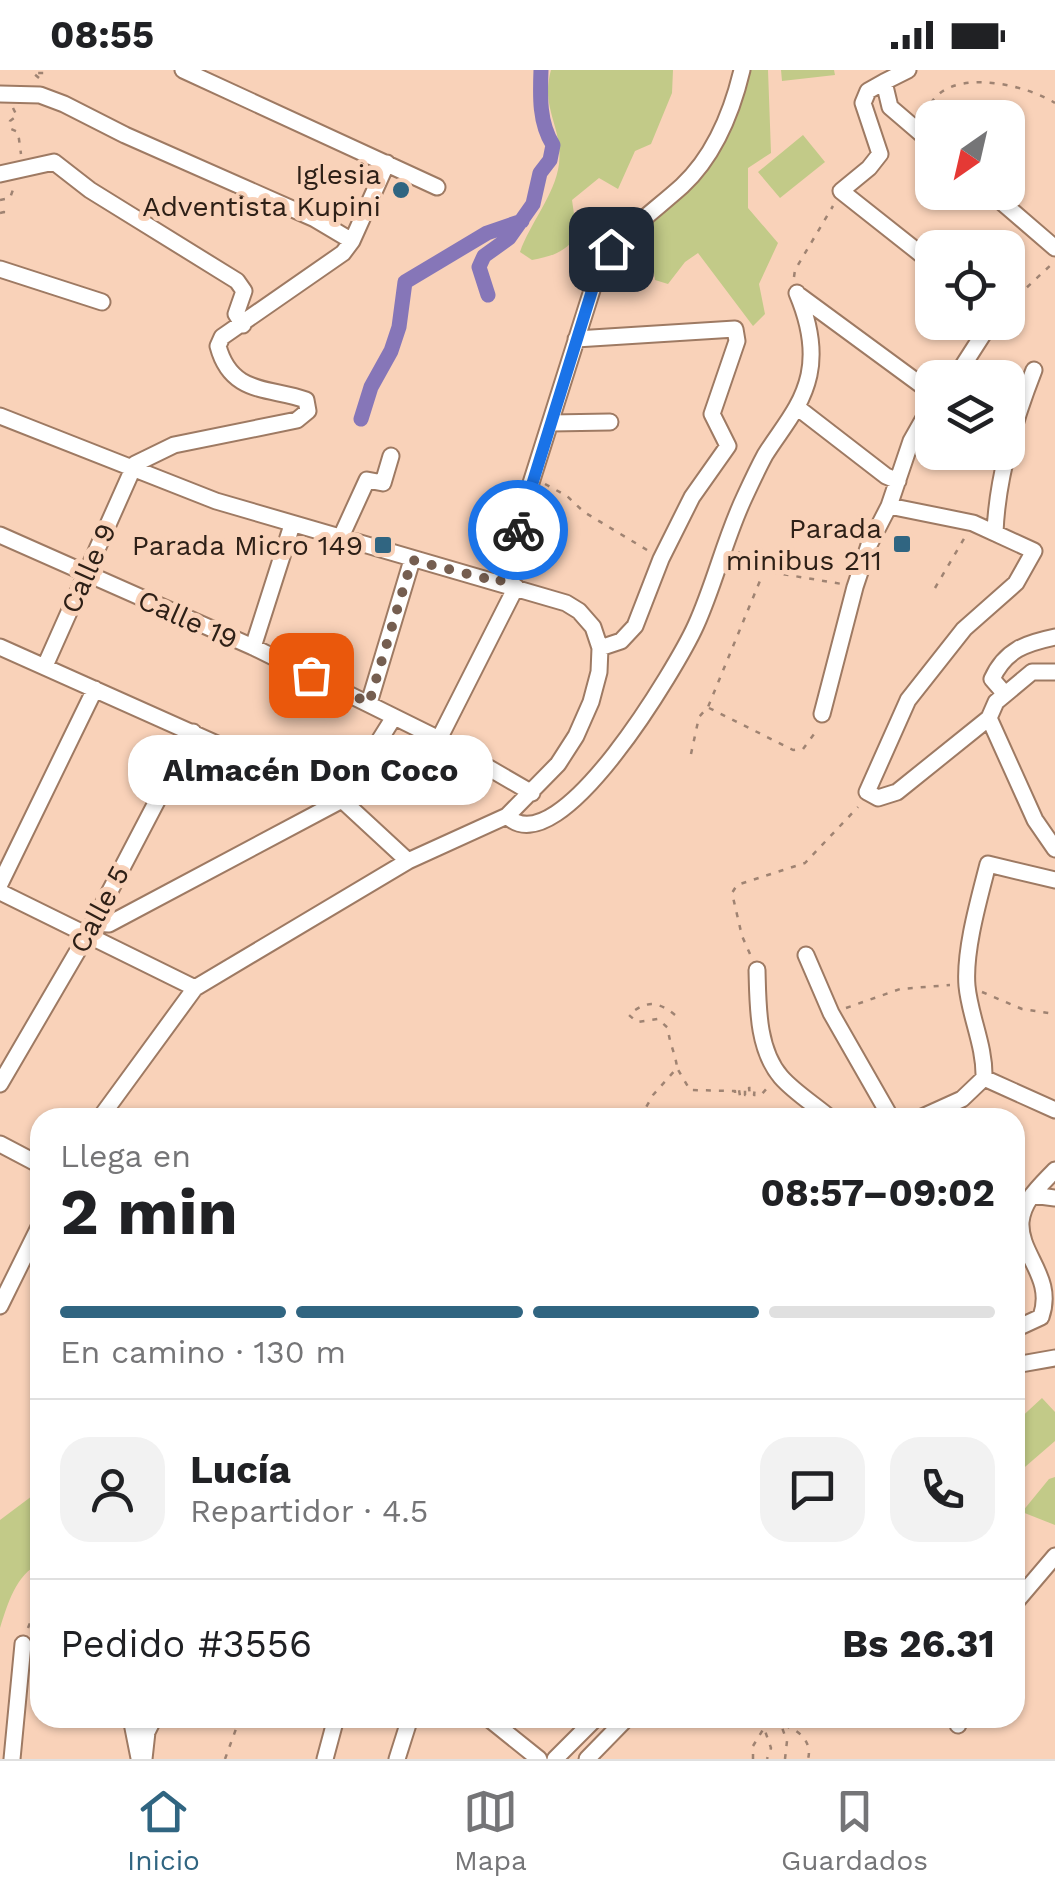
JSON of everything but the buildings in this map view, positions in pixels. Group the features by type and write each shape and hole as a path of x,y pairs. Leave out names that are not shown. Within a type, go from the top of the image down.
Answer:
{"street":[{"path":"183,70 436,187"},
{"path":"439,739 508,584 534,481 599,268 620,238 682,186 699,166 729,115 742,70"},
{"path":"908,70 868,92 863,103 880,154 840,191 915,249"},
{"path":"884,82 890,106 915,129"},
{"path":"0,94 40,95 64,104 315,220 352,241"},
{"path":"0,174 54,162 62,166 90,190 237,281 244,291 236,314 244,325"},
{"path":"132,470 142,460 174,445 305,416 306,400 254,389 228,367 218,346 222,337 336,260 352,241 387,163"},
{"path":"1011,210 1055,248"},
{"path":"0,269 102,302"},
{"path":"797,293 915,380"},
{"path":"507,816 514,822 528,824 551,816 582,795 602,773 682,654 698,621 724,542 765,456 798,408 809,377 812,354 805,312 797,293"},
{"path":"576,339 734,329 736,340 712,414 728,446 692,497 630,634 600,648"},
{"path":"995,533 998,491 1021,402 1034,370"},
{"path":"798,408 898,482"},
{"path":"0,416 132,470 292,525 566,603 579,610 592,626 600,648 592,702 558,764 532,793 507,816 408,861 195,988 107,1108"},
{"path":"551,423 610,422"},
{"path":"822,714 855,586 915,434"},
{"path":"340,539 368,480 384,483 391,456"},
{"name":"Calle 9","path":"45,666 132,470"},
{"path":"889,506 973,523 1034,551 1016,583 964,630 908,700 868,785 870,795 878,798 898,792 988,718 991,708 1032,672 1055,672"},
{"path":"253,647 292,525"},
{"name":"Calle 19","path":"0,535 369,703 532,793"},
{"path":"369,703 412,560"},
{"path":"1005,694 992,679 1008,654 1016,647 1055,636"},
{"path":"0,647 342,800 408,861"},
{"path":"0,884 95,690"},
{"path":"90,929 109,924 342,800 394,717"},
{"path":"988,718 1035,820 1054,846"},
{"name":"Calle 5","path":"0,1084 90,929 193,732"},
{"path":"984,1078 967,986 974,921 988,864 1055,880"},
{"path":"0,892 90,929 195,988"},
{"path":"806,955 831,1013 885,1108"},
{"path":"757,970 759,1016 766,1045 782,1077 818,1108"},
{"path":"984,1078 1055,1110"},
{"path":"942,1108 962,1099 984,1078"},
{"path":"0,1144 30,1160"},
{"path":"1025,1213 1032,1195 1055,1170"},
{"path":"1032,1195 1055,1198"},
{"path":"1025,1240 1047,1282 1050,1316 1025,1325"},
{"path":"0,1306 30,1244"},
{"path":"1025,1363 1055,1358"},
{"path":"1025,1591 1055,1556"},
{"path":"12,1759 23,1644"},
{"path":"133,1728 141,1759"},
{"path":"141,1759 149,1728"},
{"path":"326,1759 334,1728"},
{"path":"397,1759 407,1728"},
{"path":"500,1728 539,1759"},
{"path":"555,1759 586,1728"},
{"path":"587,1759 616,1728"}],"path":[{"path":"21,167 18,132 11,129 10,122 17,116 13,108 21,108 40,78 33,74 46,70"},
{"path":"912,126 940,92 957,86 1015,84 1055,103"},
{"path":"797,293 795,270 810,250 840,191"},
{"path":"0,213 4,212 0,219"},
{"path":"1025,289 1055,260"},
{"path":"534,481 554,488 584,512 661,559"},
{"path":"935,588 973,523"},
{"path":"724,542 764,570 855,586"},
{"path":"691,754 699,717 708,707 764,570"},
{"path":"708,707 793,750 803,748 814,736 822,714"},
{"path":"757,970 742,936 732,894 737,885 805,863 870,795"},
{"path":"831,1013 900,989 928,985 967,986 1022,1009 1055,1014"},
{"path":"674,1015 665,1005 655,1003 643,1004 629,1014 637,1022 658,1020 668,1028 677,1068 690,1090 708,1088 740,1096 739,1090 745,1089 750,1096 750,1088 755,1088 754,1095 761,1095 782,1077"},
{"path":"645,1108 677,1068"},
{"path":"23,1644 30,1625"},
{"path":"225,1759 236,1728"},
{"path":"753,1759 753,1746 764,1728 771,1748 766,1759"},
{"path":"782,1728 785,1759"},
{"path":"791,1728 806,1740 808,1759"}],"green space":[{"path":"551,70 673,70 672,93 651,144 635,151 618,189 599,178 572,200 577,235 558,253 532,260 520,252 553,187 559,164 558,139 548,96"},
{"path":"735,70 768,70 771,153 748,168 748,208 778,243 759,284 765,314 753,326 698,253 685,262 668,284 655,280 652,260 616,250 663,205 722,126"},
{"path":"781,70 834,70 835,75 782,81"},
{"path":"803,135 825,162 780,198 758,172"},
{"path":"1042,1398 1055,1412 1055,1441 1025,1467 1025,1414"},
{"path":"1055,1477 1055,1525 1025,1513 1049,1479"},
{"path":"30,1498 30,1570 9,1600 0,1628 0,1520"}],"waterway":[{"path":"488,295 479,267 484,256 509,238 533,204 540,173 550,160 553,145 543,118 541,70"},
{"path":"361,419 399,327 405,282 487,233 522,221"}],"way so far":[{"path":"311,675 369,703 412,560 500,582 518,530"}],"place":[{"name":"Iglesia Adventista Kupini","path":"401,190"},
{"name":"Parada minibus 211","path":"902,544"},
{"name":"Parada Micro 149","path":"383,545"},
{"name":"Almacén Don Coco","path":"311,675"}],"route":[{"path":"518,530 599,268 611,249"}]}
